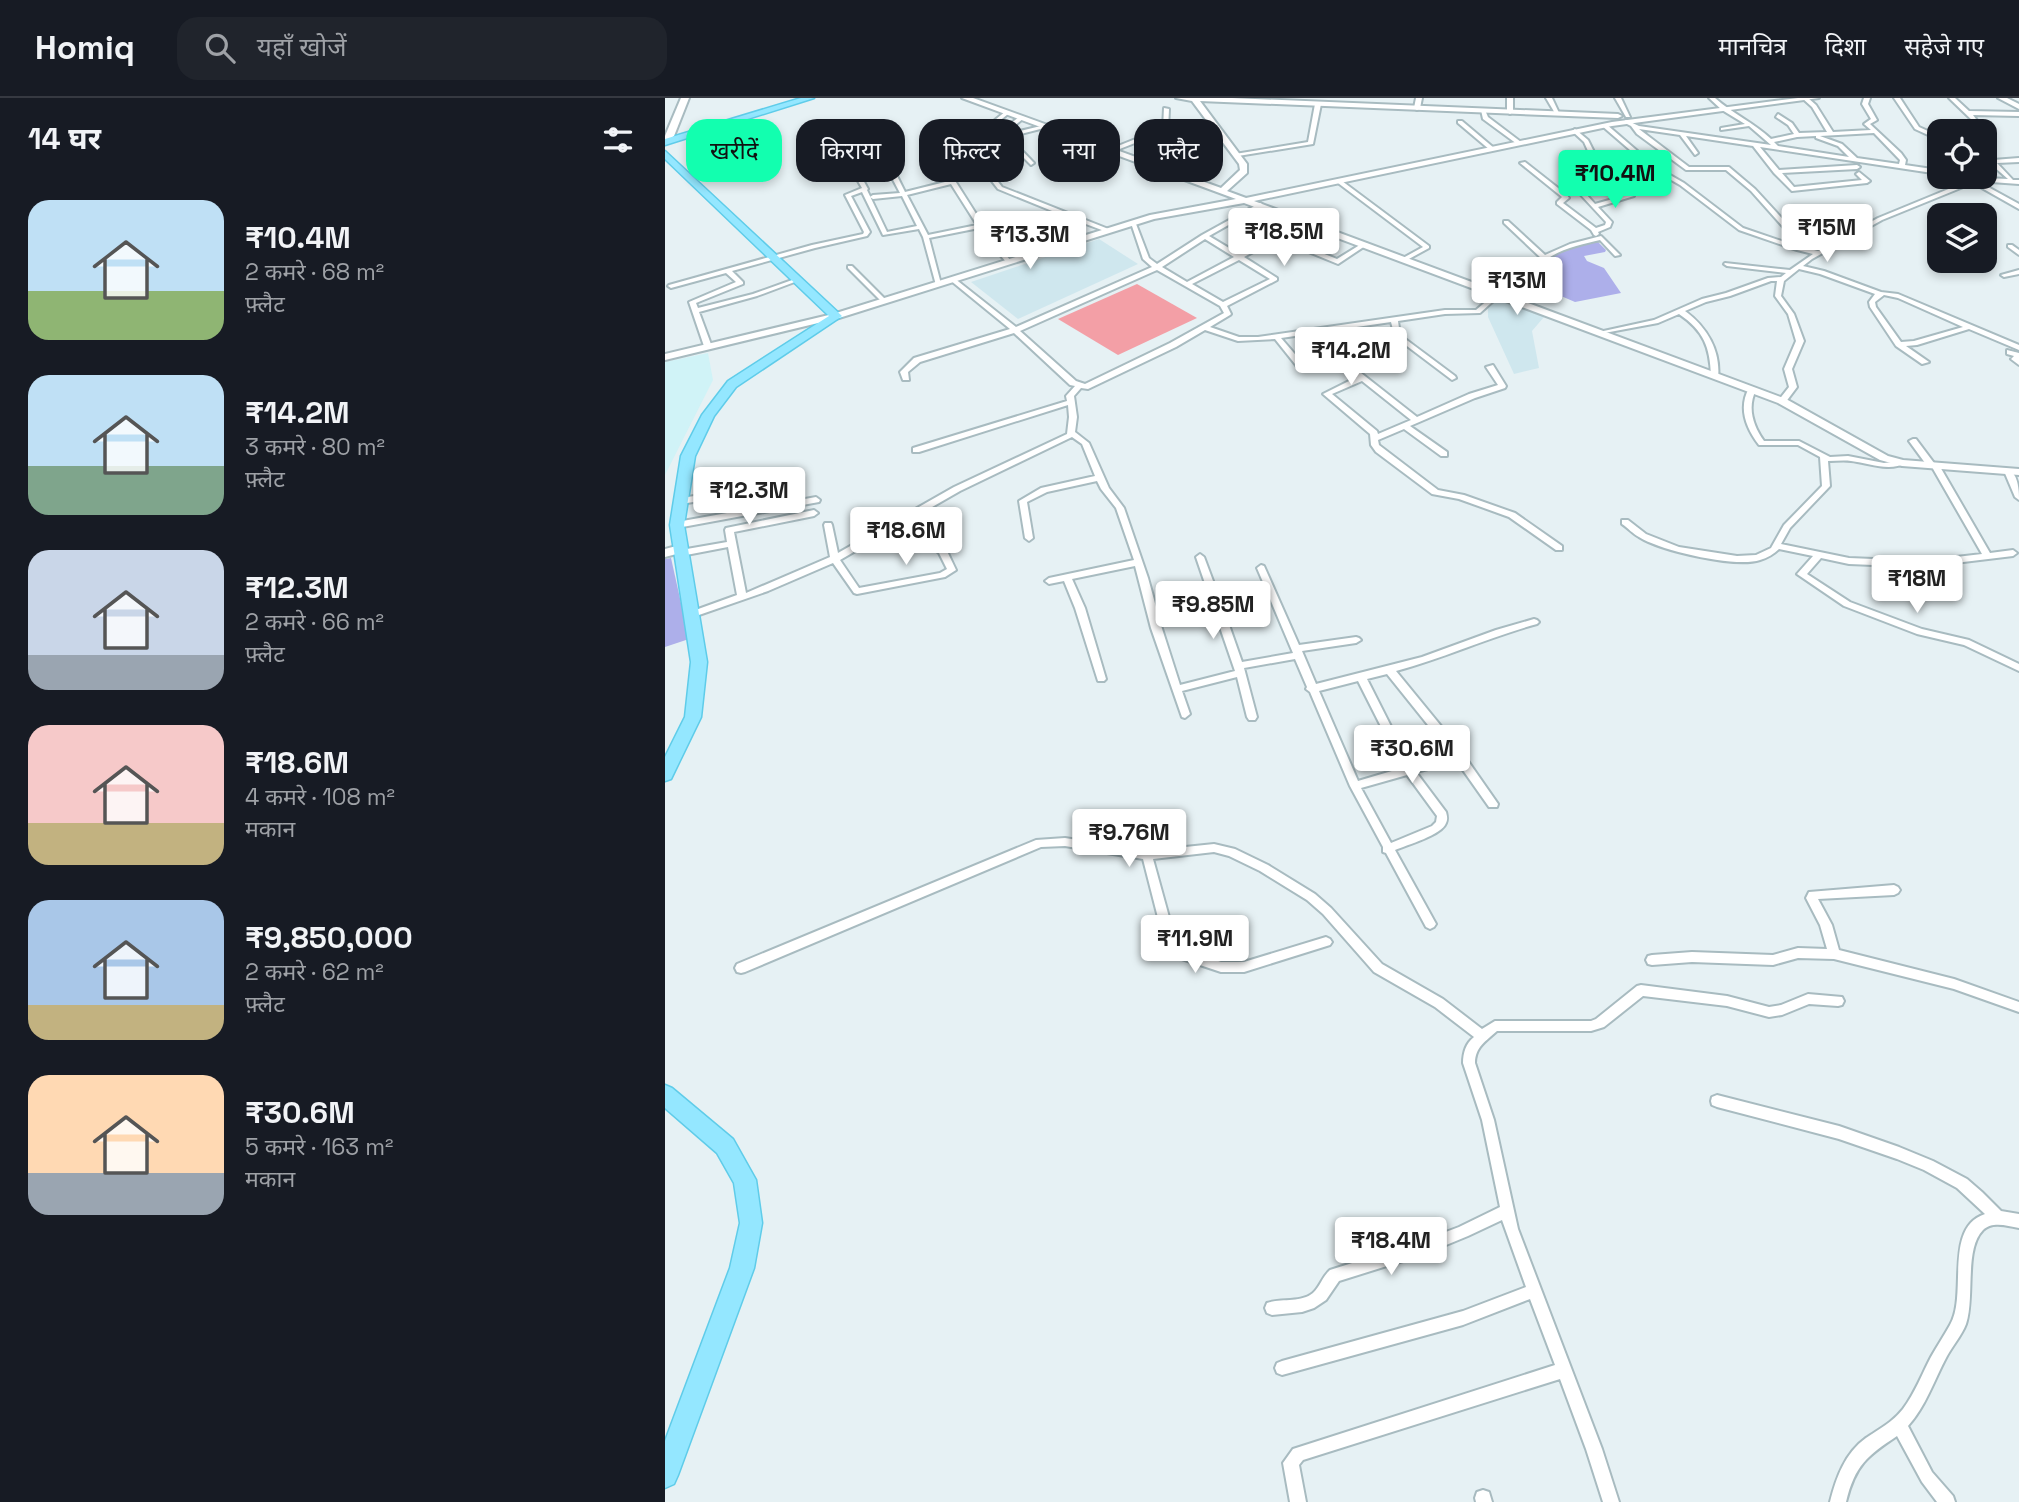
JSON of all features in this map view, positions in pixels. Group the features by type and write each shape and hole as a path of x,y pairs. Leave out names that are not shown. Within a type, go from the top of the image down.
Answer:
{"main road":[{"path":"665,141 810,98"},
{"path":"665,154 836,316 732,384 708,415 688,456 677,525 699,662 693,717 665,774"},
{"path":"665,1095 725,1146 745,1180 751,1223 742,1268 665,1475"}],"street":[{"path":"665,141 670,136 685,98"},
{"path":"965,98 1038,124"},
{"path":"1180,98 1318,104 1327,101 1627,119 1809,98 1831,134"},
{"path":"1417,108 1419,98"},
{"path":"1510,98 1510,112"},
{"path":"1549,98 1558,114"},
{"path":"1618,98 1627,119 1688,169 1727,168 1753,190 1809,251"},
{"path":"1712,98 1724,109 1751,124 1778,149"},
{"path":"1867,98 1865,104 1874,120 1867,124 1872,132 1899,155 1903,160 1902,166"},
{"path":"1897,98 1927,130"},
{"path":"1952,98 1972,119"},
{"path":"2003,98 2019,107"},
{"path":"1195,99 1238,154 1244,171 1222,191"},
{"path":"1238,154 1309,145 1312,142 1318,104"},
{"path":"1120,147 1166,129 1166,109"},
{"path":"1483,111 1485,118 1519,143"},
{"path":"1006,113 970,140 968,149 1000,188 1109,231"},
{"path":"1968,113 2019,114"},
{"path":"1778,116 1790,124 1797,135"},
{"path":"665,356 836,316 1153,217 1249,201 1627,119"},
{"path":"1460,121 1492,149"},
{"path":"1723,129 1751,124"},
{"path":"1604,125 1654,168 1682,184 1741,229 1819,253"},
{"path":"1634,126 1927,170"},
{"path":"1575,131 1586,141 1594,159 1631,196 1593,206"},
{"path":"1770,141 1797,135 1872,132"},
{"path":"1681,133 1695,153"},
{"path":"1809,134 1840,145 1856,160"},
{"path":"1755,145 1794,190 1867,181 1859,174"},
{"path":"1120,155 1782,401 1876,455 1902,463"},
{"path":"1024,156 1031,163"},
{"path":"1997,159 2019,160"},
{"path":"1776,172 1874,167 1877,162"},
{"path":"1523,163 1565,196 1559,203 1595,230 1617,255"},
{"path":"1997,169 2008,179"},
{"path":"1997,179 2019,182"},
{"path":"1340,181 1427,247 1405,259"},
{"path":"860,182 885,234 920,227"},
{"path":"897,182 926,237 938,284"},
{"path":"873,197 903,194 952,182 1009,262"},
{"path":"1782,401 1793,387 1788,369 1800,343 1791,314 1778,296 1779,284 1819,253 1880,219 1952,189"},
{"path":"1991,189 2019,207"},
{"path":"671,286 866,234 848,195 864,191"},
{"path":"1583,194 1609,224 1595,230"},
{"path":"906,378 904,372 917,360 1015,330 1157,267 1204,236 1249,201"},
{"path":"1056,247 1034,225 1063,212"},
{"path":"1506,222 1545,258"},
{"path":"952,279 1015,330 1073,383 1086,387 1118,373 1228,314 1223,305 1146,259 1133,224"},
{"path":"926,237 982,226"},
{"path":"1204,236 1275,279 1223,305"},
{"path":"1186,285 1277,237 1338,262 1365,244"},
{"path":"1524,304 1538,262 1577,244 1601,239"},
{"path":"2010,246 2019,253"},
{"path":"1727,264 1822,272 1879,293 1901,297 2019,348"},
{"path":"850,267 884,301"},
{"path":"708,346 692,302 741,283 728,271"},
{"path":"2004,275 2019,272"},
{"path":"1601,333 1650,323 1701,302 1767,280 1784,279"},
{"path":"694,311 755,295 797,280"},
{"path":"1879,293 1872,302 1873,307 1899,344 1925,362"},
{"path":"1204,327 1238,339 1276,336 1445,312 1478,312 1489,299 1498,294"},
{"path":"1681,312 1706,333 1714,354 1715,376"},
{"path":"1394,320 1397,336 1452,378"},
{"path":"1899,344 1914,343 1969,327"},
{"path":"1318,330 1330,352 1416,420"},
{"path":"1276,336 1302,367"},
{"path":"2010,352 2019,356 2015,359 2019,363"},
{"path":"1376,438 1502,386 1490,367"},
{"path":"1362,378 1327,394 1371,430 1379,450 1435,492 1461,497 1512,515 1559,548"},
{"path":"1071,433 1070,396 1080,385"},
{"path":"1752,390 1747,396 1748,415 1759,440 1774,444 1796,443 1830,459 1848,458 1884,465 1902,463 2013,471 2019,497"},
{"path":"916,450 1071,402"},
{"path":"1405,426 1444,454"},
{"path":"1071,433 1085,443 1099,478 1120,508 1185,714"},
{"path":"693,614 743,597 835,559 957,489 1052,445 1071,433"},
{"path":"1913,441 1959,502 1963,517 1988,556"},
{"path":"1625,522 1643,536 1677,550 1737,559 1764,556 1776,547 1787,527 1826,486 1830,459"},
{"path":"1029,538 1023,501 1044,491 1099,478"},
{"path":"681,501 795,483"},
{"path":"677,525 816,499"},
{"path":"743,597 728,532 814,513"},
{"path":"828,525 835,559 859,591 941,575 952,570 943,551 899,521"},
{"path":"665,553 730,544"},
{"path":"1776,547 1850,561 1922,564 2013,553"},
{"path":"1820,554 1801,574 1847,604 1920,632 1966,642 2019,668"},
{"path":"1200,557 1240,670 1252,717"},
{"path":"1049,581 1139,562"},
{"path":"1261,568 1355,786 1430,924"},
{"path":"1067,579 1080,608 1101,678"},
{"path":"1152,611 1271,590"},
{"path":"1311,689 1390,671 1499,630 1534,622"},
{"path":"1176,688 1296,652 1356,640"},
{"path":"1390,671 1455,751 1493,804"},
{"path":"1361,677 1408,770 1439,810 1443,820 1436,829 1387,849"},
{"path":"1355,786 1432,763 1455,751"},
{"path":"741,968 1040,843 1065,842 1147,855 1214,848 1231,852 1264,868 1327,911 1378,968 1439,1003 1482,1036"},
{"path":"1147,855 1167,934 1172,946 1183,954 1221,967 1244,967 1326,942"},
{"path":"1834,954 1826,925 1812,898 1813,895 1894,890"},
{"path":"1652,960 1687,957 1773,960 1798,953 1834,954 1954,985 2019,1007"},
{"path":"1611,1502 1506,1211 1488,1120 1469,1063 1470,1050 1495,1026 1591,1026 1600,1023 1641,990 1727,1001 1769,1012 1782,1010 1808,999 1838,1002"},
{"path":"1717,1101 1859,1139 1962,1184 1996,1216 2019,1221"},
{"path":"1272,1308 1312,1302 1319,1298 1327,1282 1335,1275 1414,1253 1464,1233 1506,1211"},
{"path":"1838,1502 1853,1463 1865,1448 1899,1425 1913,1409 1958,1325 1963,1304 1965,1258 1977,1228 1996,1216"},
{"path":"1282,1368 1451,1322 1534,1291"},
{"path":"1298,1502 1291,1463 1299,1454 1564,1370"},
{"path":"1899,1425 1927,1477 1947,1502"}],"shaded area":[{"path":"1099,239 1138,264 1018,319 971,282"},
{"path":"1598,242 1605,252 1584,256 1587,261 1604,268 1621,293 1575,302 1561,296 1537,300 1533,294 1542,259 1577,245"},
{"path":"1137,284 1197,318 1118,355 1058,319"},
{"path":"1498,298 1544,317 1532,331 1539,368 1514,374 1488,317 1488,307"},
{"path":"708,353 713,380 665,475 665,362"},
{"path":"671,558 689,639 665,647 665,559"}]}
